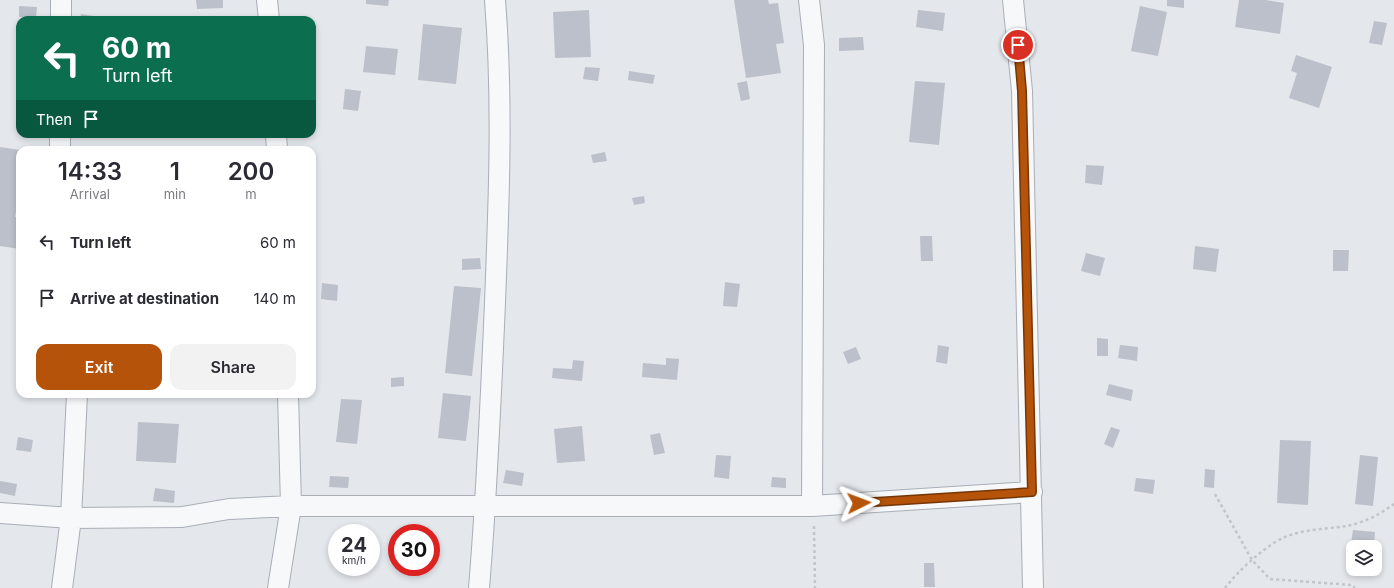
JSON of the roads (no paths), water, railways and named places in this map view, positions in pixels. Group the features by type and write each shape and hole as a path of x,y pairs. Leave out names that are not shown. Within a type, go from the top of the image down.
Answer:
{"street":[{"path":"60,16 61,0"},
{"path":"267,0 269,16"},
{"path":"479,588 486,506 499,190 497,34 495,0"},
{"path":"809,0 814,45 812,506"},
{"path":"1014,0 1022,91 1033,588"},
{"path":"62,588 71,518 77,398"},
{"path":"278,588 291,506 288,398"},
{"path":"0,513 71,518 182,517 229,509 291,506 812,506 1032,492"}]}
